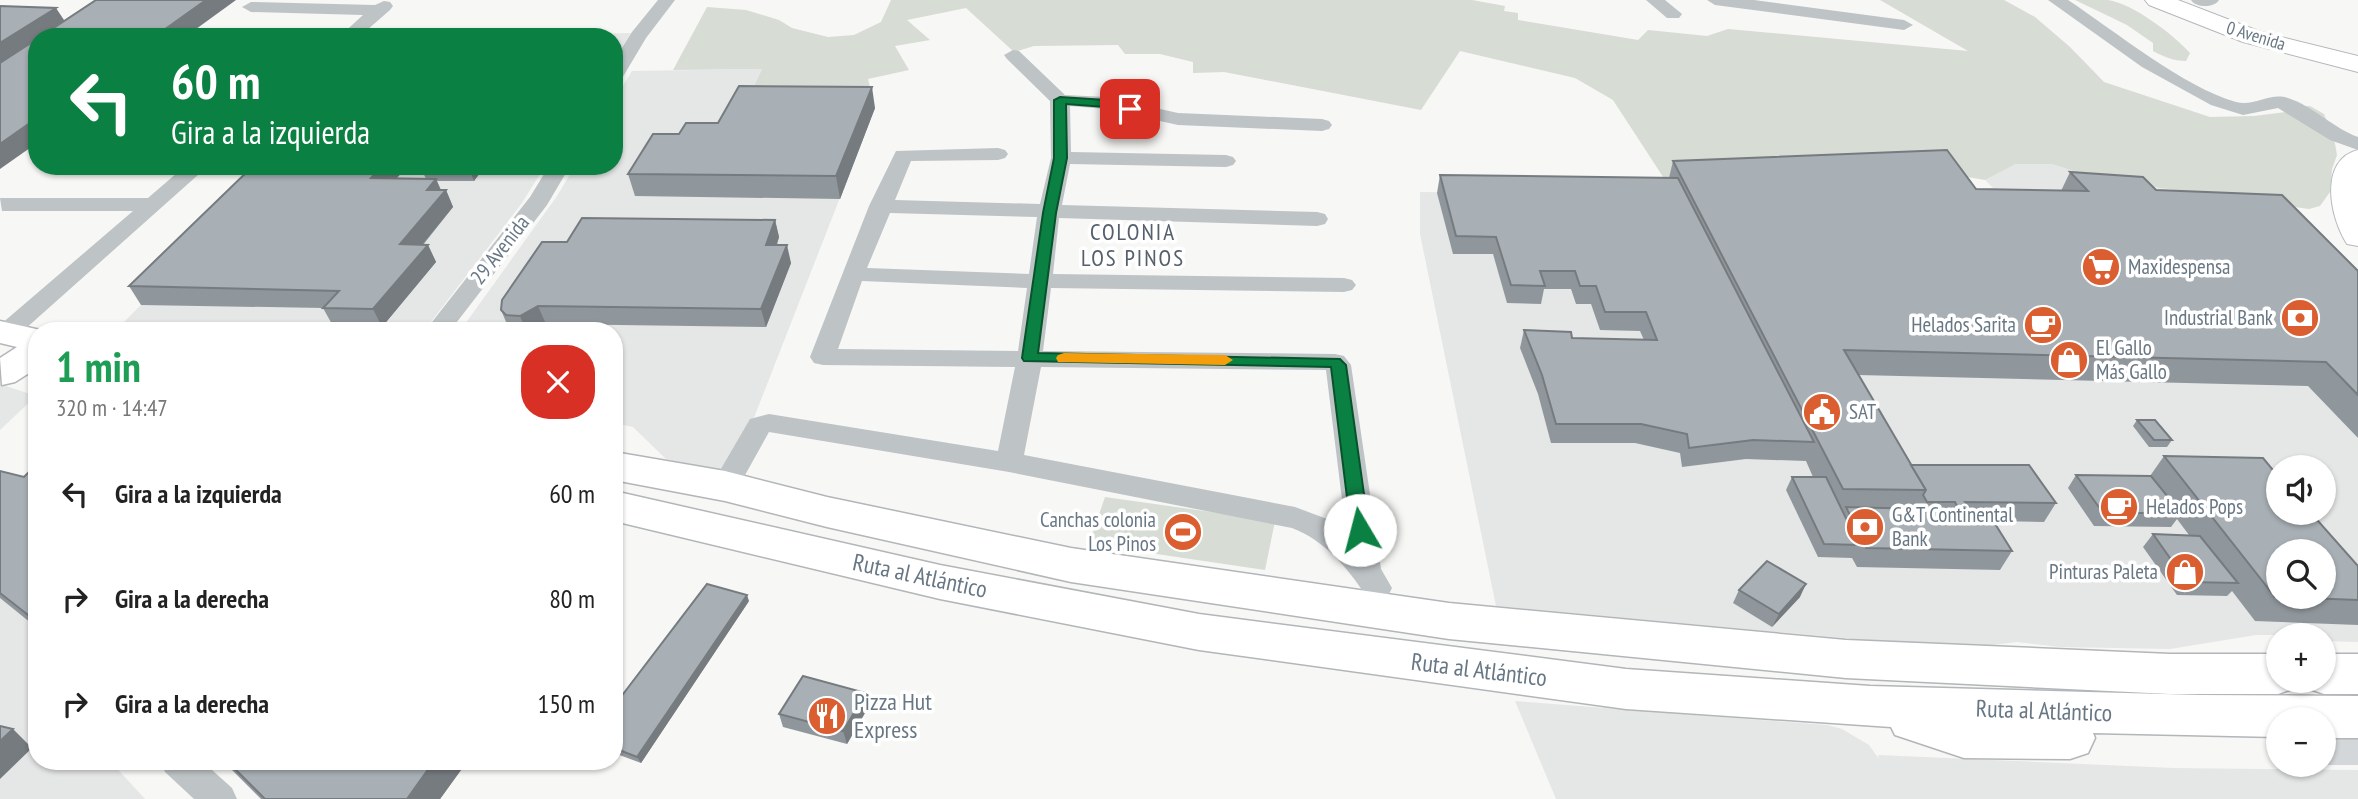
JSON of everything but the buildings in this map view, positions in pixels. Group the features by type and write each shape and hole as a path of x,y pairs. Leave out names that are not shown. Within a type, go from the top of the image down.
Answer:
{"highway":[{"path":"13,375 20,339"},
{"name":"Ruta al Atlántico","path":"623,468 725,486 827,512 1071,565 1449,621 1882,662 2170,674 2266,674"},
{"name":"Ruta al Atlántico","path":"623,508 940,582 1199,632 1626,689 1870,706 2200,716 2358,717"},
{"path":"2336,674 2358,674"},
{"path":"1870,706 1964,737 2266,742"}],"street":[{"path":"623,61 638,36 667,0"},
{"path":"1654,0 1673,14"},
{"path":"1715,0 1781,4 1904,26"},
{"path":"2056,0 2104,30 2126,50 2187,88 2238,108 2275,100 2337,136 2358,144"},
{"name":"0 Avenida","path":"2157,0 2252,37 2358,64"},
{"path":"2199,0 2211,0"},
{"path":"251,7 386,5"},
{"path":"359,28 386,5"},
{"path":"1013,55 1060,100 1106,103 1178,119 1322,125"},
{"path":"1009,462 1030,358 1049,213 1060,158 1060,100"},
{"path":"1167,162 1178,119"},
{"path":"998,154 903,155 853,274 823,357 1335,362 1338,365 1372,580"},
{"path":"1060,158 1226,161"},
{"path":"2356,232 2346,207 2346,192 2352,165 2358,159"},
{"path":"37,322 153,205 188,175"},
{"name":"29 Avenida","path":"444,322 539,200 554,175"},
{"path":"2,204 153,205"},
{"path":"880,206 1317,219"},
{"path":"853,274 1039,281 1344,285"},
{"path":"725,486 759,425 769,423 1009,462 1315,523 1330,533 1372,580"},
{"path":"187,770 219,799"}],"shaded area":[{"path":"891,0 1472,0 1505,6 1504,11 1518,13 1518,20 1638,40 1648,30 1707,36 1728,29 1968,51 1880,0 2004,0 2035,17 2070,47 2104,82 2210,117 2254,116 2286,112 2292,106 2310,106 2324,114 2334,138 2337,155 2332,169 2330,192 2320,206 2309,209 2097,179 2052,164 2016,164 1985,180 1938,172 1667,183 1613,100 1575,78 1460,51 1421,110 1224,72 1193,73 1193,62 1160,54 1125,54 1118,45 1034,46 1014,52 966,8 907,20 930,40 895,46 909,70 868,79 875,108 744,107 762,69 673,70 707,7 746,10 779,20 792,28 828,37 854,35 881,22"},
{"path":"2075,0 2118,2 2140,13 2190,53 2186,61 2153,51 2153,43 2127,25"},
{"path":"623,33 631,33 623,45"},
{"path":"762,69 744,106 875,108 732,474 666,459 633,427 623,425 623,322 466,322 570,175 623,175 623,86 632,71"},
{"path":"2016,164 2052,164 2097,179 2292,207 2358,273 2358,642 2336,641 2336,623 2266,623 2266,635 2170,649 2059,647 2017,642 1961,649 1496,606 1420,234 1420,192 2004,199 1985,180"},
{"path":"271,175 539,175 522,203 431,322 124,322"},
{"path":"0,384 28,393 28,404 0,430"},
{"name":"Canchas colonia Los Pinos","path":"1105,497 1275,521 1265,570 1089,544"},
{"path":"0,598 28,621 28,770 118,770 145,799 0,799"},
{"path":"1515,701 1827,725 1842,729 1869,745 1879,759 1878,755 2173,768 2266,769 2266,777 2336,777 2336,770 2358,770 2358,799 1556,799"}],"tunnel":[{"path":"2336,742 2358,742"}],"slow traffic":[{"path":"1064,358 1225,360"}],"place":[{"name":"Maxidespensa","path":"2101,267"},
{"name":"Industrial Bank","path":"2300,318"},
{"name":"Helados Sarita","path":"2043,325"},
{"name":"El Gallo Más Gallo","path":"2069,360"},
{"name":"SAT","path":"1822,412"},
{"name":"Helados Pops","path":"2119,507"},
{"name":"G&T Continental Bank","path":"1865,527"},
{"name":"Canchas colonia Los Pinos","path":"1183,532"},
{"name":"Pinturas Paleta","path":"2185,572"},
{"name":"Pizza Hut Express","path":"827,716"}],"district":[{"name":"COLONIA LOS PINOS","path":"1133,245"}],"route":[{"path":"1130,109 1106,103 1060,100 1060,158 1049,213 1030,358 1335,362 1338,365 1360,530"}]}
